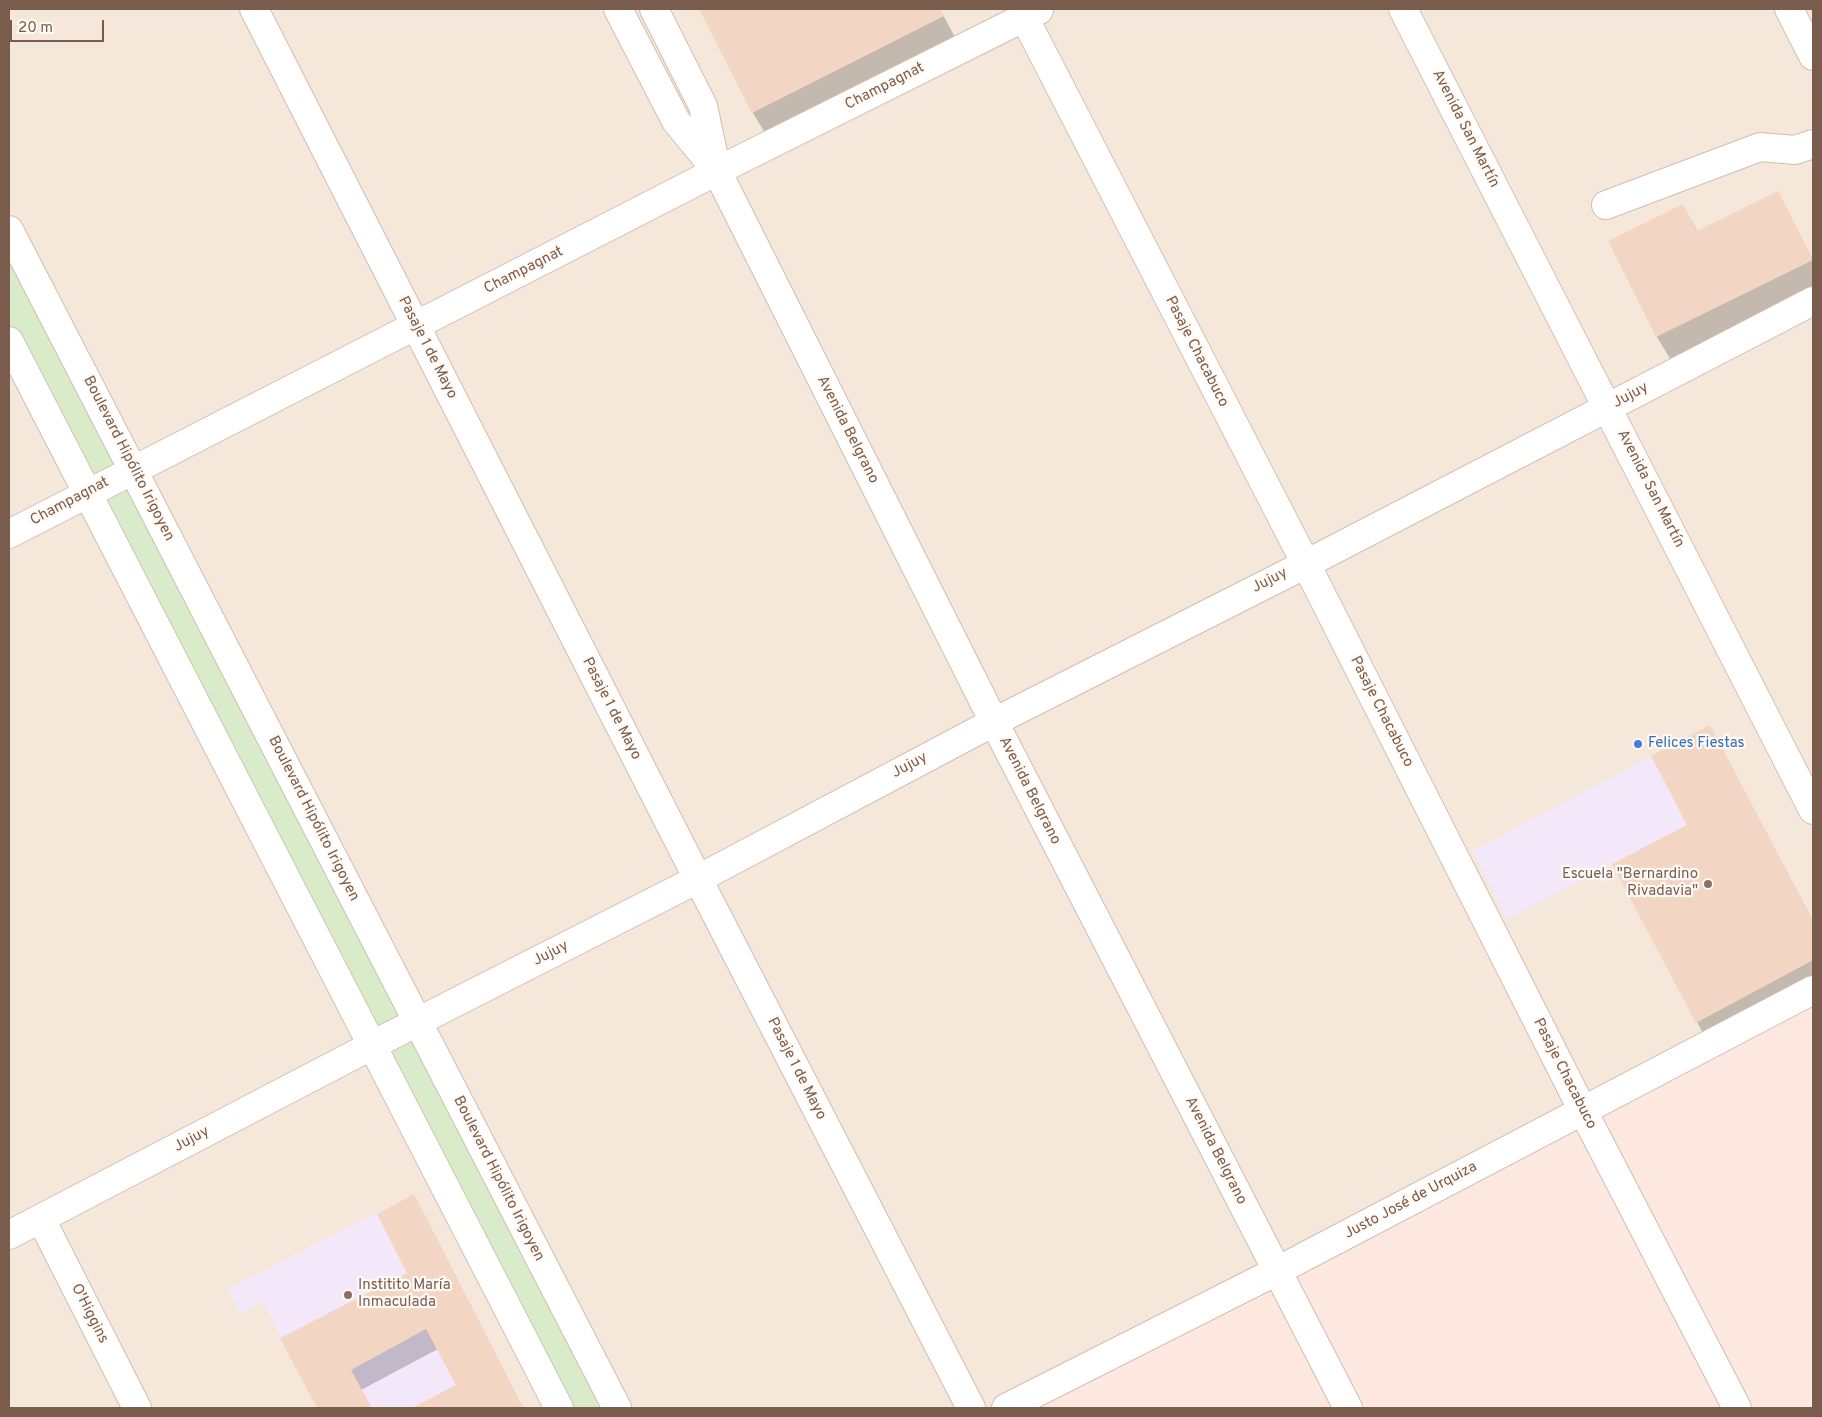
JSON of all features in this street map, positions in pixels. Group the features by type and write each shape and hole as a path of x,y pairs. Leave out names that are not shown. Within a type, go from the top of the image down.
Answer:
{"street":[{"name":"Pasaje 1 de Mayo","path":"254,9 698,879 972,1408"},
{"name":"Avenida Belgrano","path":"618,9 676,121 717,171 994,722 1348,1408"},
{"name":"Avenida Belgrano","path":"654,9 703,106 717,171"},
{"name":"Avenida San Martín","path":"1403,9 1813,810"},
{"path":"1789,9 1813,56"},
{"name":"Champagnat","path":"9,534 717,171 1032,13"},
{"name":"Pasaje Chacabuco","path":"1032,13 1306,564 1583,1111 1737,1408"},
{"path":"1606,205 1760,147 1795,150 1813,144"},
{"name":"Boulevard Hipólito Irigoyen","path":"9,230 617,1408"},
{"name":"Jujuy","path":"9,1235 372,1045 698,879 994,722 1306,564 1813,301"},
{"path":"9,341 559,1408"},
{"name":"Justo José de Urquiza","path":"1006,1408 1276,1271 1813,990"},
{"name":"O'Higgins","path":"41,1219 137,1408"}],"shaded area":[{"path":"9,9 1813,9 1813,1408 9,1408"},
{"name":"Escuela \"Bernardino Rivadavia\"","path":"1710,725 1813,921 1813,960 1696,1023 1612,864 1507,919 1472,851"},
{"path":"1813,990 1813,1408 1006,1408"},
{"name":"Institito María Inmaculada","path":"414,1194 523,1408 317,1408 263,1302 240,1314 227,1289"}],"green space":[{"path":"9,230 617,1408 559,1408 9,341"}],"building":[{"path":"699,9 940,9 944,16 752,113"},
{"path":"1778,191 1813,260 1656,337 1608,241 1683,204 1697,231"},
{"name":"Escuela \"Bernardino Rivadavia\"","path":"1710,725 1813,921 1813,960 1696,1023 1612,864 1687,825 1651,756"},
{"path":"414,1194 523,1408 412,1408 456,1385 426,1329 351,1370 372,1408 317,1408 280,1338 407,1273 377,1214"}],"place":[{"name":"Felices Fiestas","path":"1638,744"},
{"name":"Escuela \"Bernardino Rivadavia\"","path":"1708,884"},
{"name":"Institito María Inmaculada","path":"348,1295"}]}
